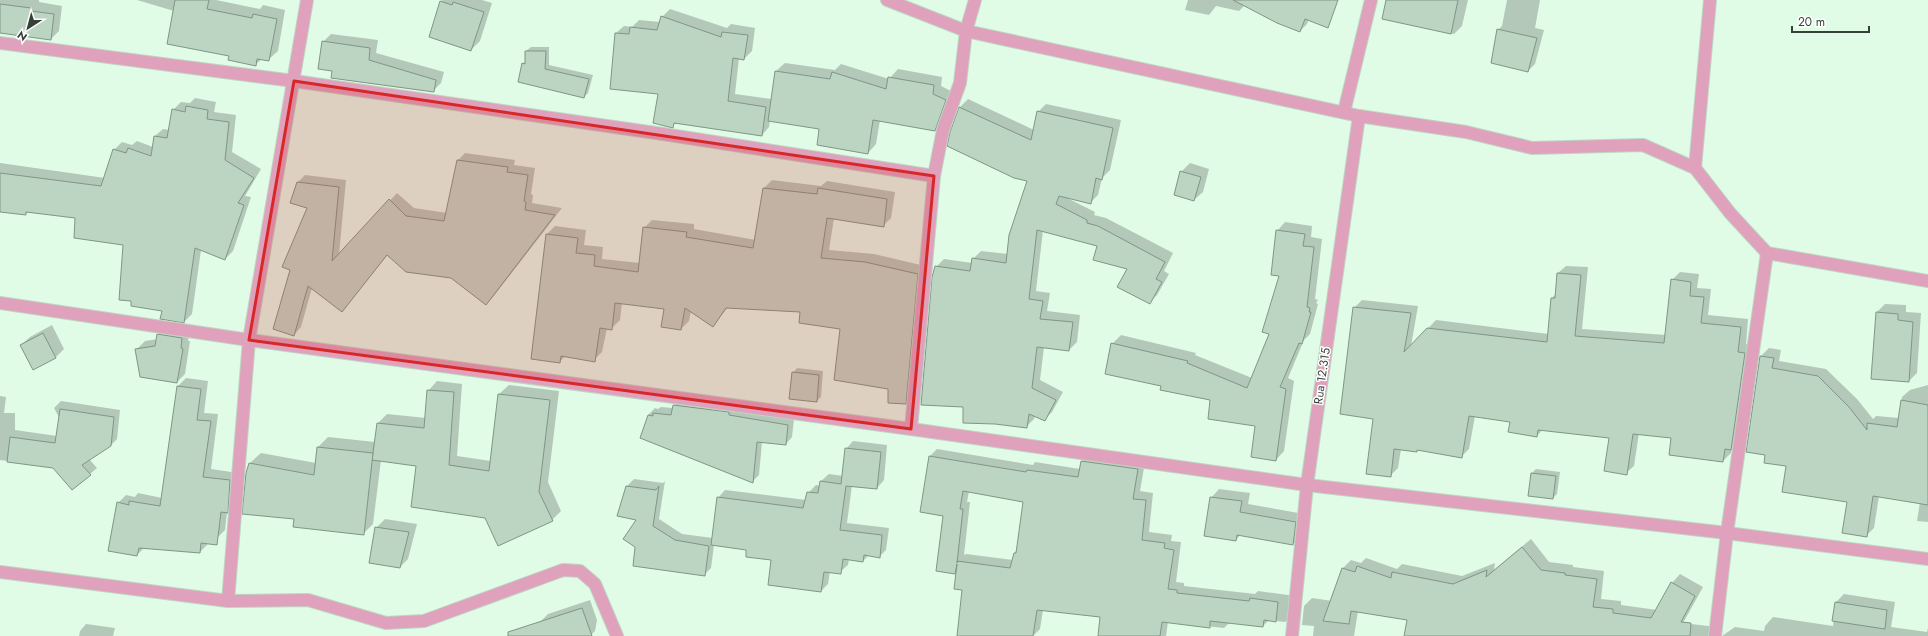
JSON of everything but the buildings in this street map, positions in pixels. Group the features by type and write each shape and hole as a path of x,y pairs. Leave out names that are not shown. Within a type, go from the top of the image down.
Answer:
{"street":[{"path":"228,601 249,340 307,0"},
{"path":"887,0 966,31 1359,116 1466,132 1532,148 1643,145 1695,168 1730,213 1767,253 1928,281"},
{"path":"911,428 934,176 944,130 960,83 966,31 975,0"},
{"path":"1344,112 1370,0"},
{"path":"1695,168 1710,0"},
{"path":"0,43 294,81 663,134 934,176"},
{"name":"Rua 12.315","path":"1292,636 1307,484 1359,116"},
{"path":"1715,636 1727,533 1767,253"},
{"path":"0,303 249,340 911,428 1307,484 1727,533 1928,559"},
{"path":"0,572 228,601 308,600 386,623 424,621 563,570 580,571 595,584 617,636"}],"highlighted area":[{"path":"294,81 934,176 911,429 249,340"}]}
